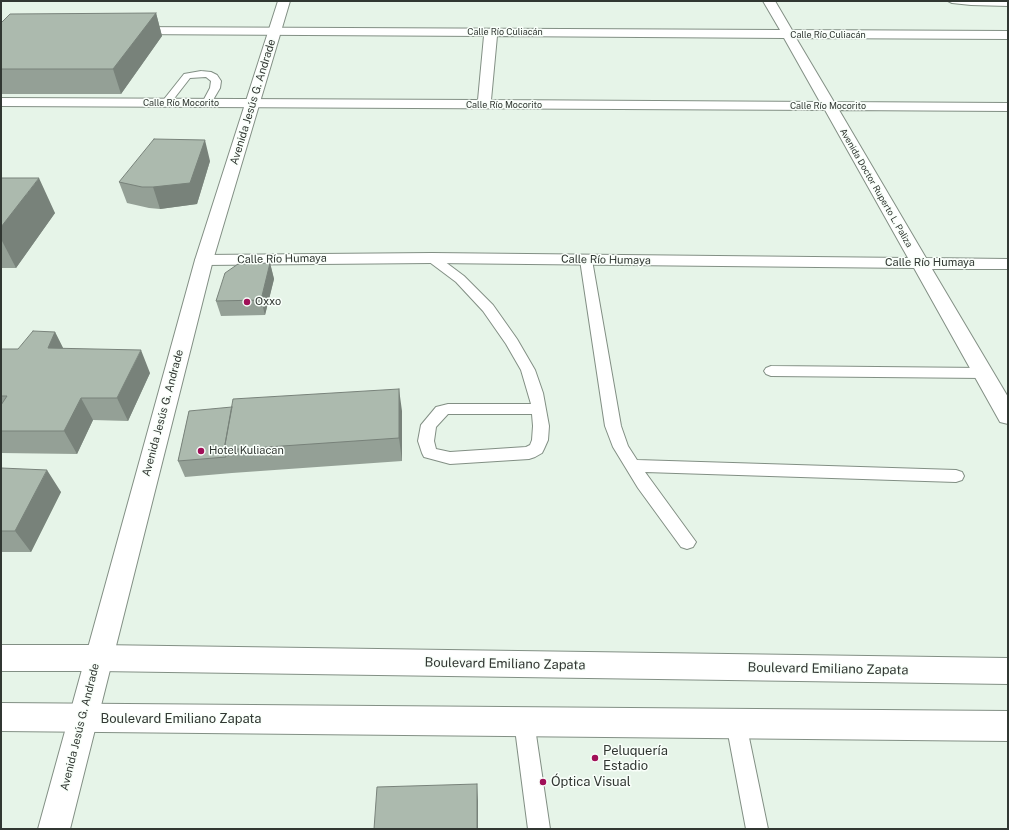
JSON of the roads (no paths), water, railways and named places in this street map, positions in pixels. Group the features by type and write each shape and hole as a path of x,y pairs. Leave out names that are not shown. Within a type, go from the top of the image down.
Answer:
{"street":[{"name":"Avenida Jesús G. Andrade","path":"54,829 82,718 204,260 284,1"},
{"name":"Avenida Doctor Ruperto L. Paliza","path":"769,1 828,106 1008,416"},
{"name":"Calle Río Culiacán","path":"118,31 1008,35"},
{"path":"484,105 492,32"},
{"name":"Calle Río Mocorito","path":"1,102 1008,107"},
{"name":"Calle Río Humaya","path":"204,260 432,258 1008,264"},
{"name":"Boulevard Emiliano Zapata","path":"1,658 98,658 1008,671"},
{"name":"Boulevard Emiliano Zapata","path":"1,717 1008,726"}],"lane":[{"path":"952,1 1008,4"},
{"path":"166,103 187,76 208,74 214,77 216,81 207,103"},
{"path":"432,258 460,279 488,308 528,370 536,393 539,409 541,426 540,440 536,449 529,453 450,458 430,453 426,441 429,425 441,412 448,409 539,409"},
{"path":"586,260 613,426 621,447 644,484 687,542"},
{"path":"771,371 983,373"},
{"path":"633,466 956,476"},
{"path":"524,721 539,829"},
{"path":"736,723 757,829"}],"place":[{"name":"Oxxo","path":"247,302"},
{"name":"Hotel Kuliacan","path":"201,451"},
{"name":"Peluquería Estadio","path":"595,758"},
{"name":"Óptica Visual","path":"543,782"}]}
